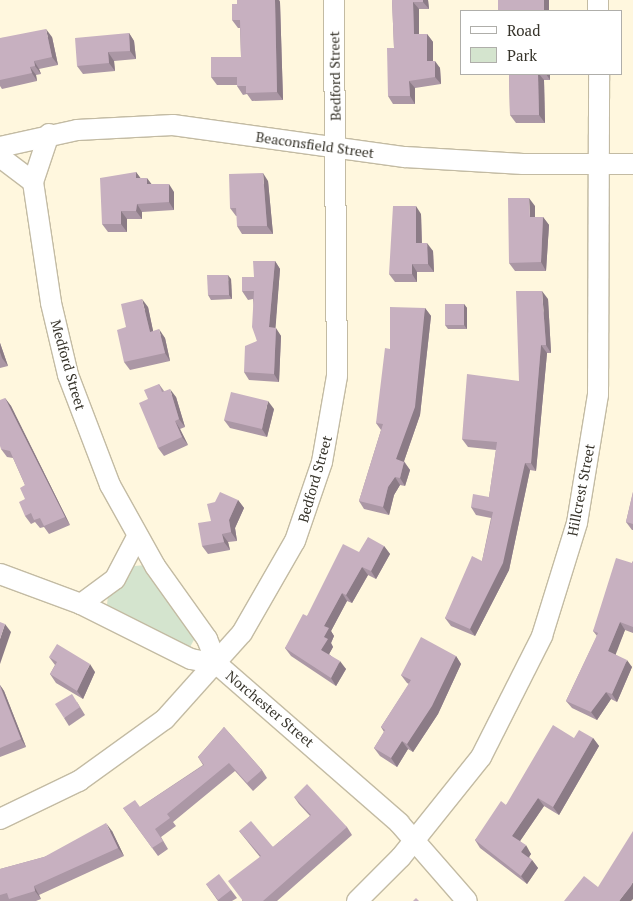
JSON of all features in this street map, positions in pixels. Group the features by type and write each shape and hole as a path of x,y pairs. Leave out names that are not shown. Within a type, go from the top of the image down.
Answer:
{"street":[{"name":"Bedford Street","path":"0,819 44,801 118,756 165,719 217,664 267,594 295,541 326,444 338,344 334,0"},
{"name":"Hillcrest Street","path":"357,901 416,840 481,757 542,636 577,523 598,395 601,165 599,75"},
{"name":"Beaconsfield Street","path":"0,147 49,134 102,127 173,125 336,149 470,162 633,164"},
{"name":"Medford Street","path":"49,134 33,182 51,303 68,375 98,458 138,537 207,639 217,664"},
{"path":"0,157 33,182"},
{"path":"81,604 115,579 138,537"},
{"name":"Norchester Street","path":"0,574 81,604 191,659 217,664 348,776 416,840 467,901"}],"green space":[{"path":"146,565 195,638 190,647 107,605 108,595 134,566"}],"building":[{"path":"237,0 275,0 277,92 246,93 246,86 237,86 237,77 211,77 211,57 241,57 240,20 232,20 232,4 237,4"},
{"path":"392,0 423,0 423,2 413,2 414,34 427,34 427,61 435,61 435,77 409,81 410,96 388,96 387,48 394,48"},
{"path":"498,0 544,0 544,10 498,10"},
{"path":"46,29 52,57 34,61 35,66 30,67 32,73 0,80 0,38"},
{"path":"129,33 130,51 108,52 109,63 77,66 75,38"},
{"path":"509,75 538,75 539,115 510,115"},
{"path":"136,172 136,178 147,178 147,184 169,184 169,202 137,204 136,211 121,211 121,224 102,224 100,178"},
{"path":"263,173 267,226 237,226 236,208 230,208 229,174"},
{"path":"508,198 529,198 530,217 543,217 541,262 509,263"},
{"path":"393,206 416,206 416,243 427,243 428,264 412,264 412,274 389,274"},
{"path":"253,261 275,261 269,327 276,328 274,374 244,372 245,346 257,341 252,327 254,291 242,291 242,277 254,277"},
{"path":"207,275 228,275 229,295 208,295"},
{"path":"516,291 542,291 546,345 541,345 531,463 525,463 503,563 470,629 445,618 472,556 482,561 493,512 471,507 473,494 489,497 497,442 462,439 467,374 519,381"},
{"path":"142,299 150,332 159,329 165,353 124,362 117,330 126,327 121,304"},
{"path":"445,304 464,304 464,325 445,325"},
{"path":"390,307 425,308 415,407 396,459 404,462 400,478 395,477 388,487 383,507 359,501 383,424 376,423 385,348 390,349"},
{"path":"159,384 162,392 170,389 179,419 175,421 182,437 158,448 139,403 148,399 144,390"},
{"path":"231,392 268,401 262,429 224,420"},
{"path":"5,398 65,517 44,526 40,518 34,520 31,513 25,516 19,502 25,499 20,488 25,485 10,451 1,449 0,446 0,400"},
{"path":"220,492 238,500 229,520 231,532 222,534 224,542 202,546 198,523 211,521 207,504 215,502"},
{"path":"633,492 633,524 626,522"},
{"path":"368,537 384,546 371,571 362,567 346,595 342,593 324,626 329,628 324,637 328,639 321,650 340,661 331,678 285,648 303,614 307,616 343,544 359,552"},
{"path":"616,558 632,563 633,561 633,627 620,622 608,651 627,660 612,694 606,692 591,712 566,701 598,633 593,631"},
{"path":"0,622 5,624 0,639"},
{"path":"421,637 456,656 432,706 407,744 402,741 391,758 374,748 385,730 381,727 411,680 401,675"},
{"path":"57,644 90,664 77,691 50,674 57,662 49,657"},
{"path":"0,686 21,739 0,748"},
{"path":"72,694 80,707 64,718 55,704"},
{"path":"553,725 574,738 579,730 593,738 553,807 538,798 512,836 526,845 521,852 532,860 521,876 475,840 501,801 506,805"},
{"path":"224,727 262,770 247,783 229,763 167,814 170,818 155,829 163,841 152,848 123,808 135,800 140,807 204,765 198,757"},
{"path":"307,784 347,827 263,901 243,901 228,881 261,856 239,831 251,821 273,847 311,815 294,797"},
{"path":"106,823 118,848 34,886 35,891 9,899 7,893 0,895 0,869 44,857"},
{"path":"633,831 633,882 619,901 564,901 584,876 598,887"},
{"path":"219,874 231,890 218,900 206,884"}]}
